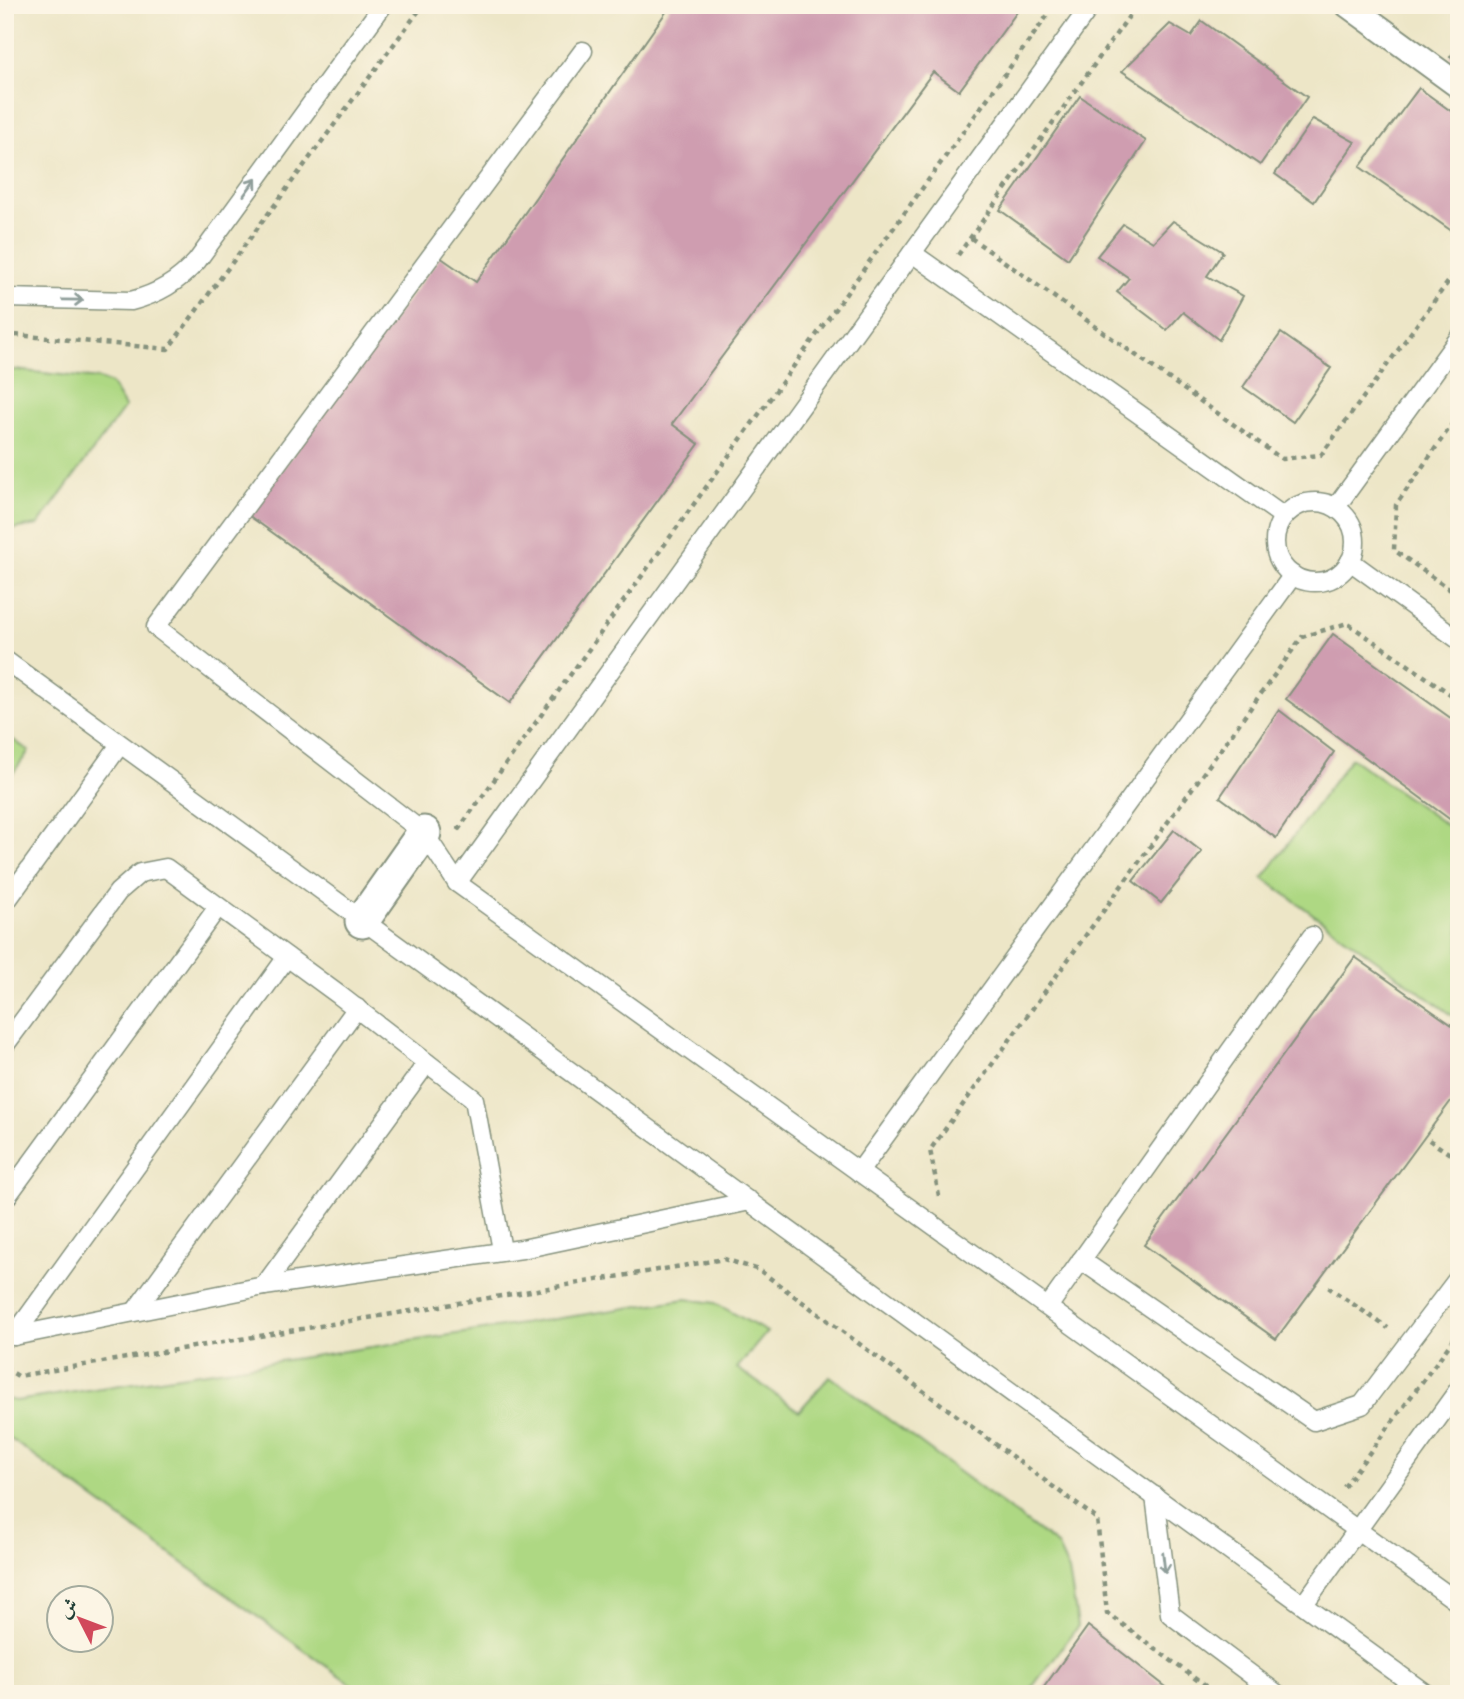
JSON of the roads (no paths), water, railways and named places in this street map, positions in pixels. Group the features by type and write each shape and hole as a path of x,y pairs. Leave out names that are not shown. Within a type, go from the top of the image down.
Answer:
{"street":[{"path":"1348,5 1459,86"},
{"path":"362,921 432,844"}],"lane":[{"path":"5,298 131,301 174,283 197,261 383,5"},
{"path":"457,883 1091,5"},
{"path":"583,51 156,627 432,844 457,883 1459,1603"},
{"path":"912,253 1284,517"},
{"path":"1336,507 1459,338"},
{"path":"1308,502 1336,507 1347,518 1354,531 1355,547 1350,561 1342,572 1331,579 1318,582 1293,575 1283,566 1275,541 1284,517 1308,502"},
{"path":"1350,561 1459,640"},
{"path":"859,1172 1293,575"},
{"path":"5,660 119,746 750,1201 1426,1694"},
{"path":"5,903 119,746"},
{"path":"5,1045 118,892 140,873 166,868 357,1008 474,1099 502,1250"},
{"path":"5,1199 218,907"},
{"path":"1048,1307 1312,936"},
{"path":"10,1333 287,957"},
{"path":"136,1310 357,1008"},
{"path":"264,1286 427,1063"},
{"path":"10,1333 264,1286 502,1250 750,1201"},
{"path":"1081,1260 1314,1421 1362,1405 1459,1277"},
{"path":"1304,1604 1459,1389"},
{"path":"1155,1496 1170,1614 1277,1694"}]}
